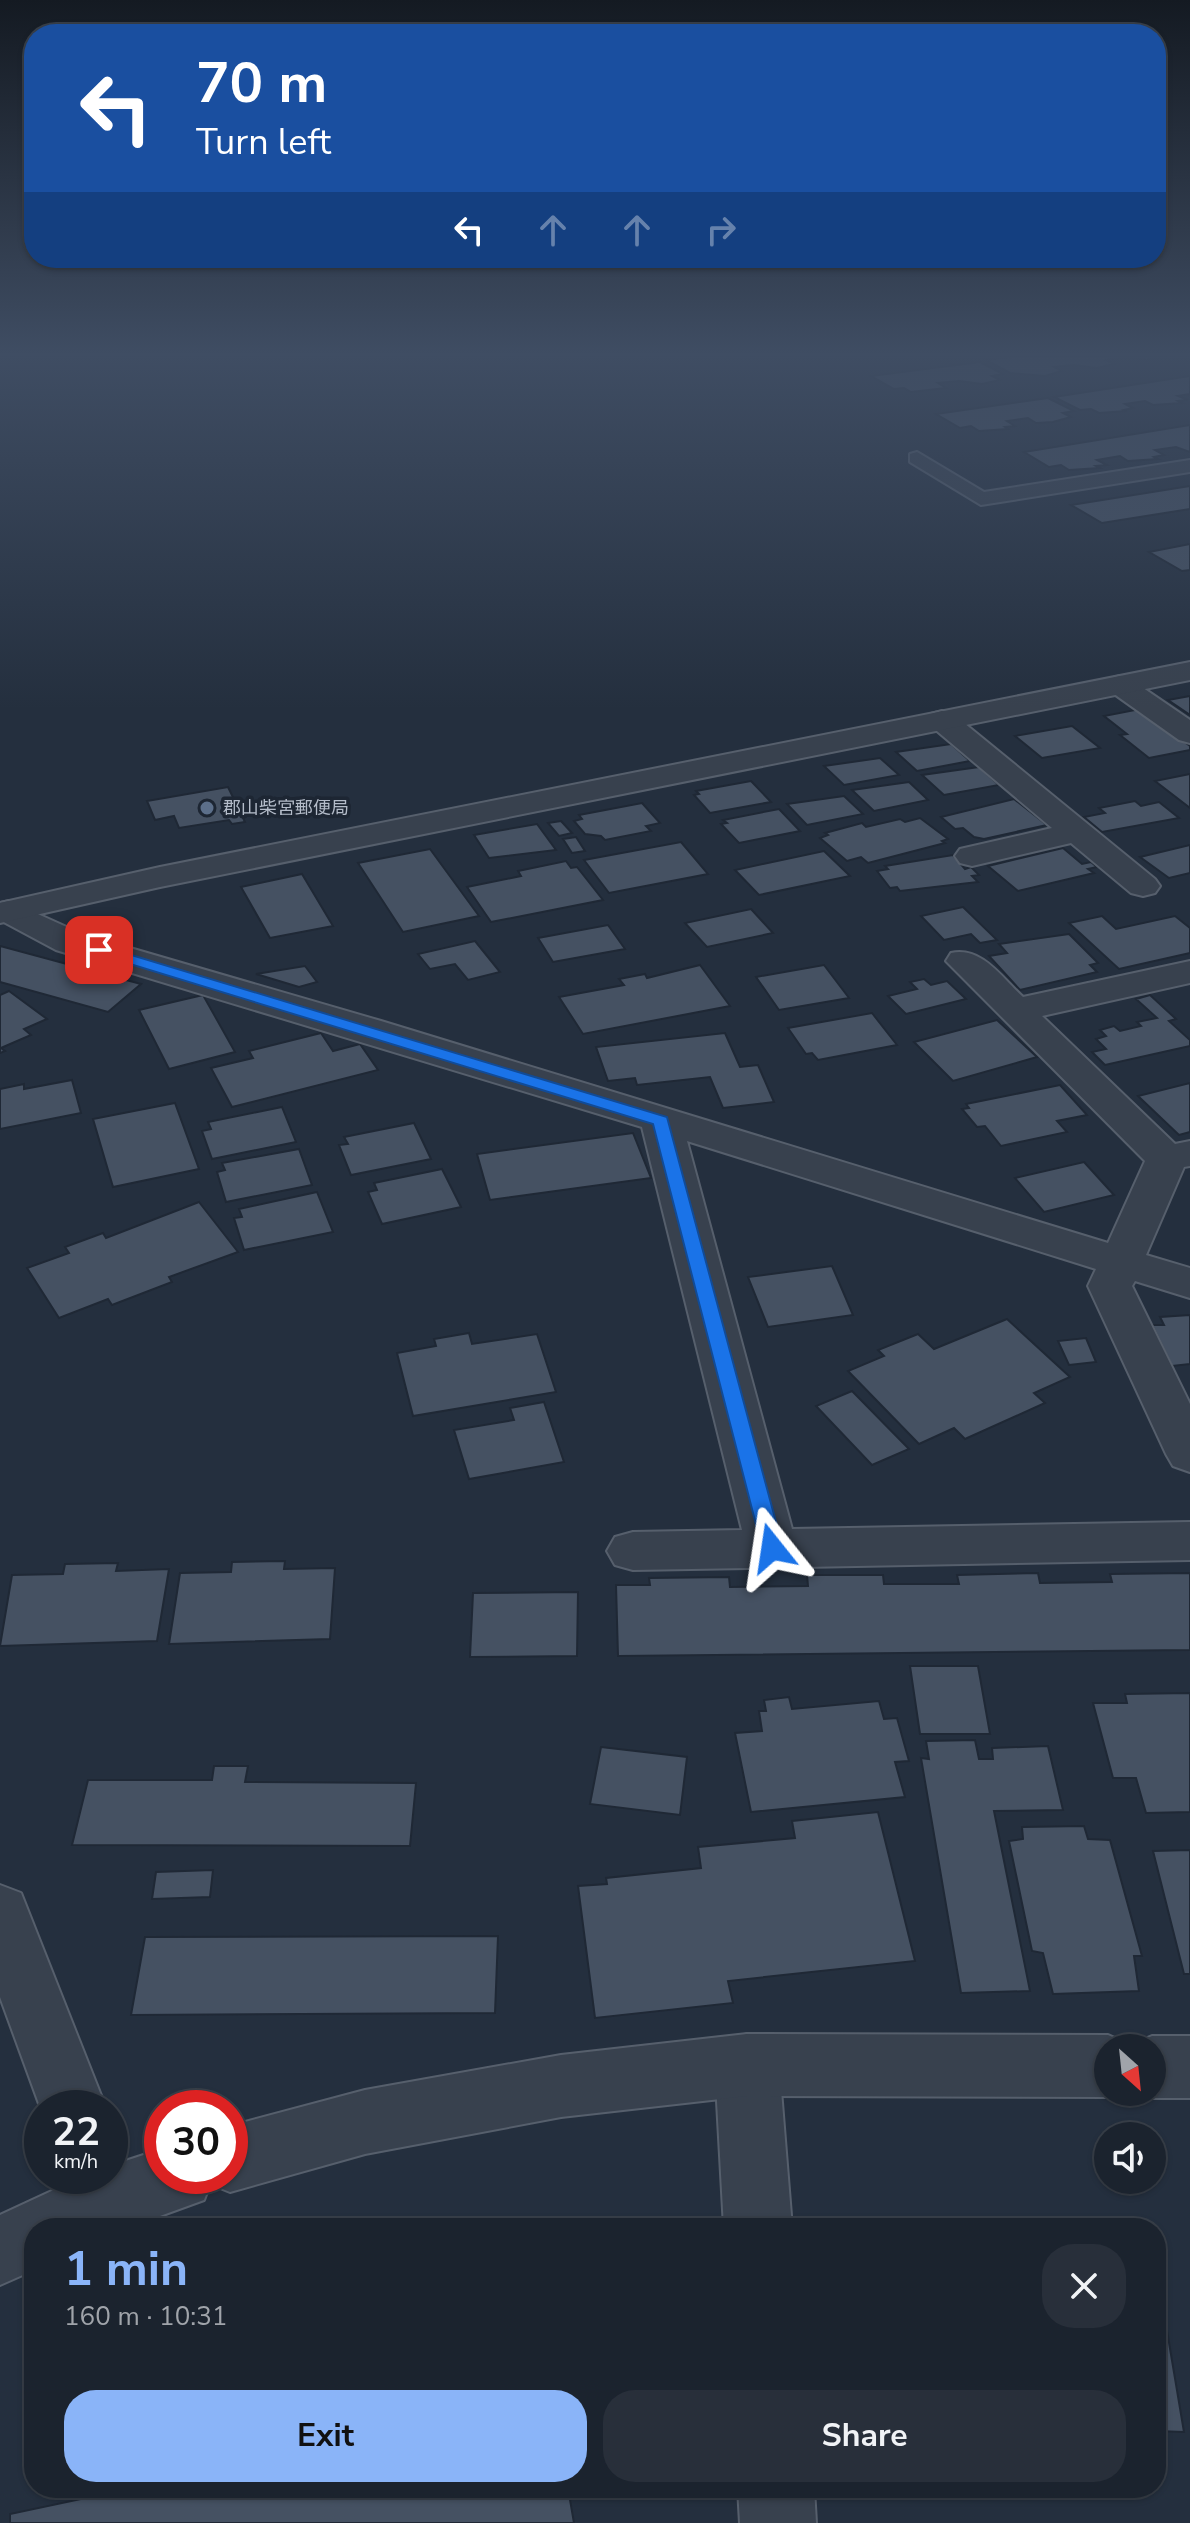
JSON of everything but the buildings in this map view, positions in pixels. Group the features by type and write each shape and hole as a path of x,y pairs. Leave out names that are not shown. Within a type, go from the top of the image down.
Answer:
{"street":[{"path":"4,912 191,871 1190,671"},
{"path":"1120,685 1190,734"},
{"path":"942,720 1143,886"},
{"path":"972,856 1077,832"},
{"path":"4,912 69,942 368,1029 1190,1283"},
{"path":"964,961 1179,1156 1110,1286 1190,1454"},
{"path":"1016,1010 1190,972"},
{"path":"661,1121 772,1548"},
{"path":"633,1551 1190,1541"},
{"path":"0,1912 66,2090"},
{"path":"248,2154 365,2122 561,2086 747,2065 1094,2066"},
{"path":"747,2065 757,2218"},
{"path":"1166,2067 1190,2067"},
{"path":"82,2202 144,2186"},
{"path":"0,2250 24,2239"},
{"path":"777,2498 778,2523"}],"lane":[{"path":"942,474 981,499 1141,474"}],"place":[{"name":"郡山柴宮郵便局","path":"207,808"}],"route":[{"path":"99,950 368,1029 661,1121 772,1548"}]}
